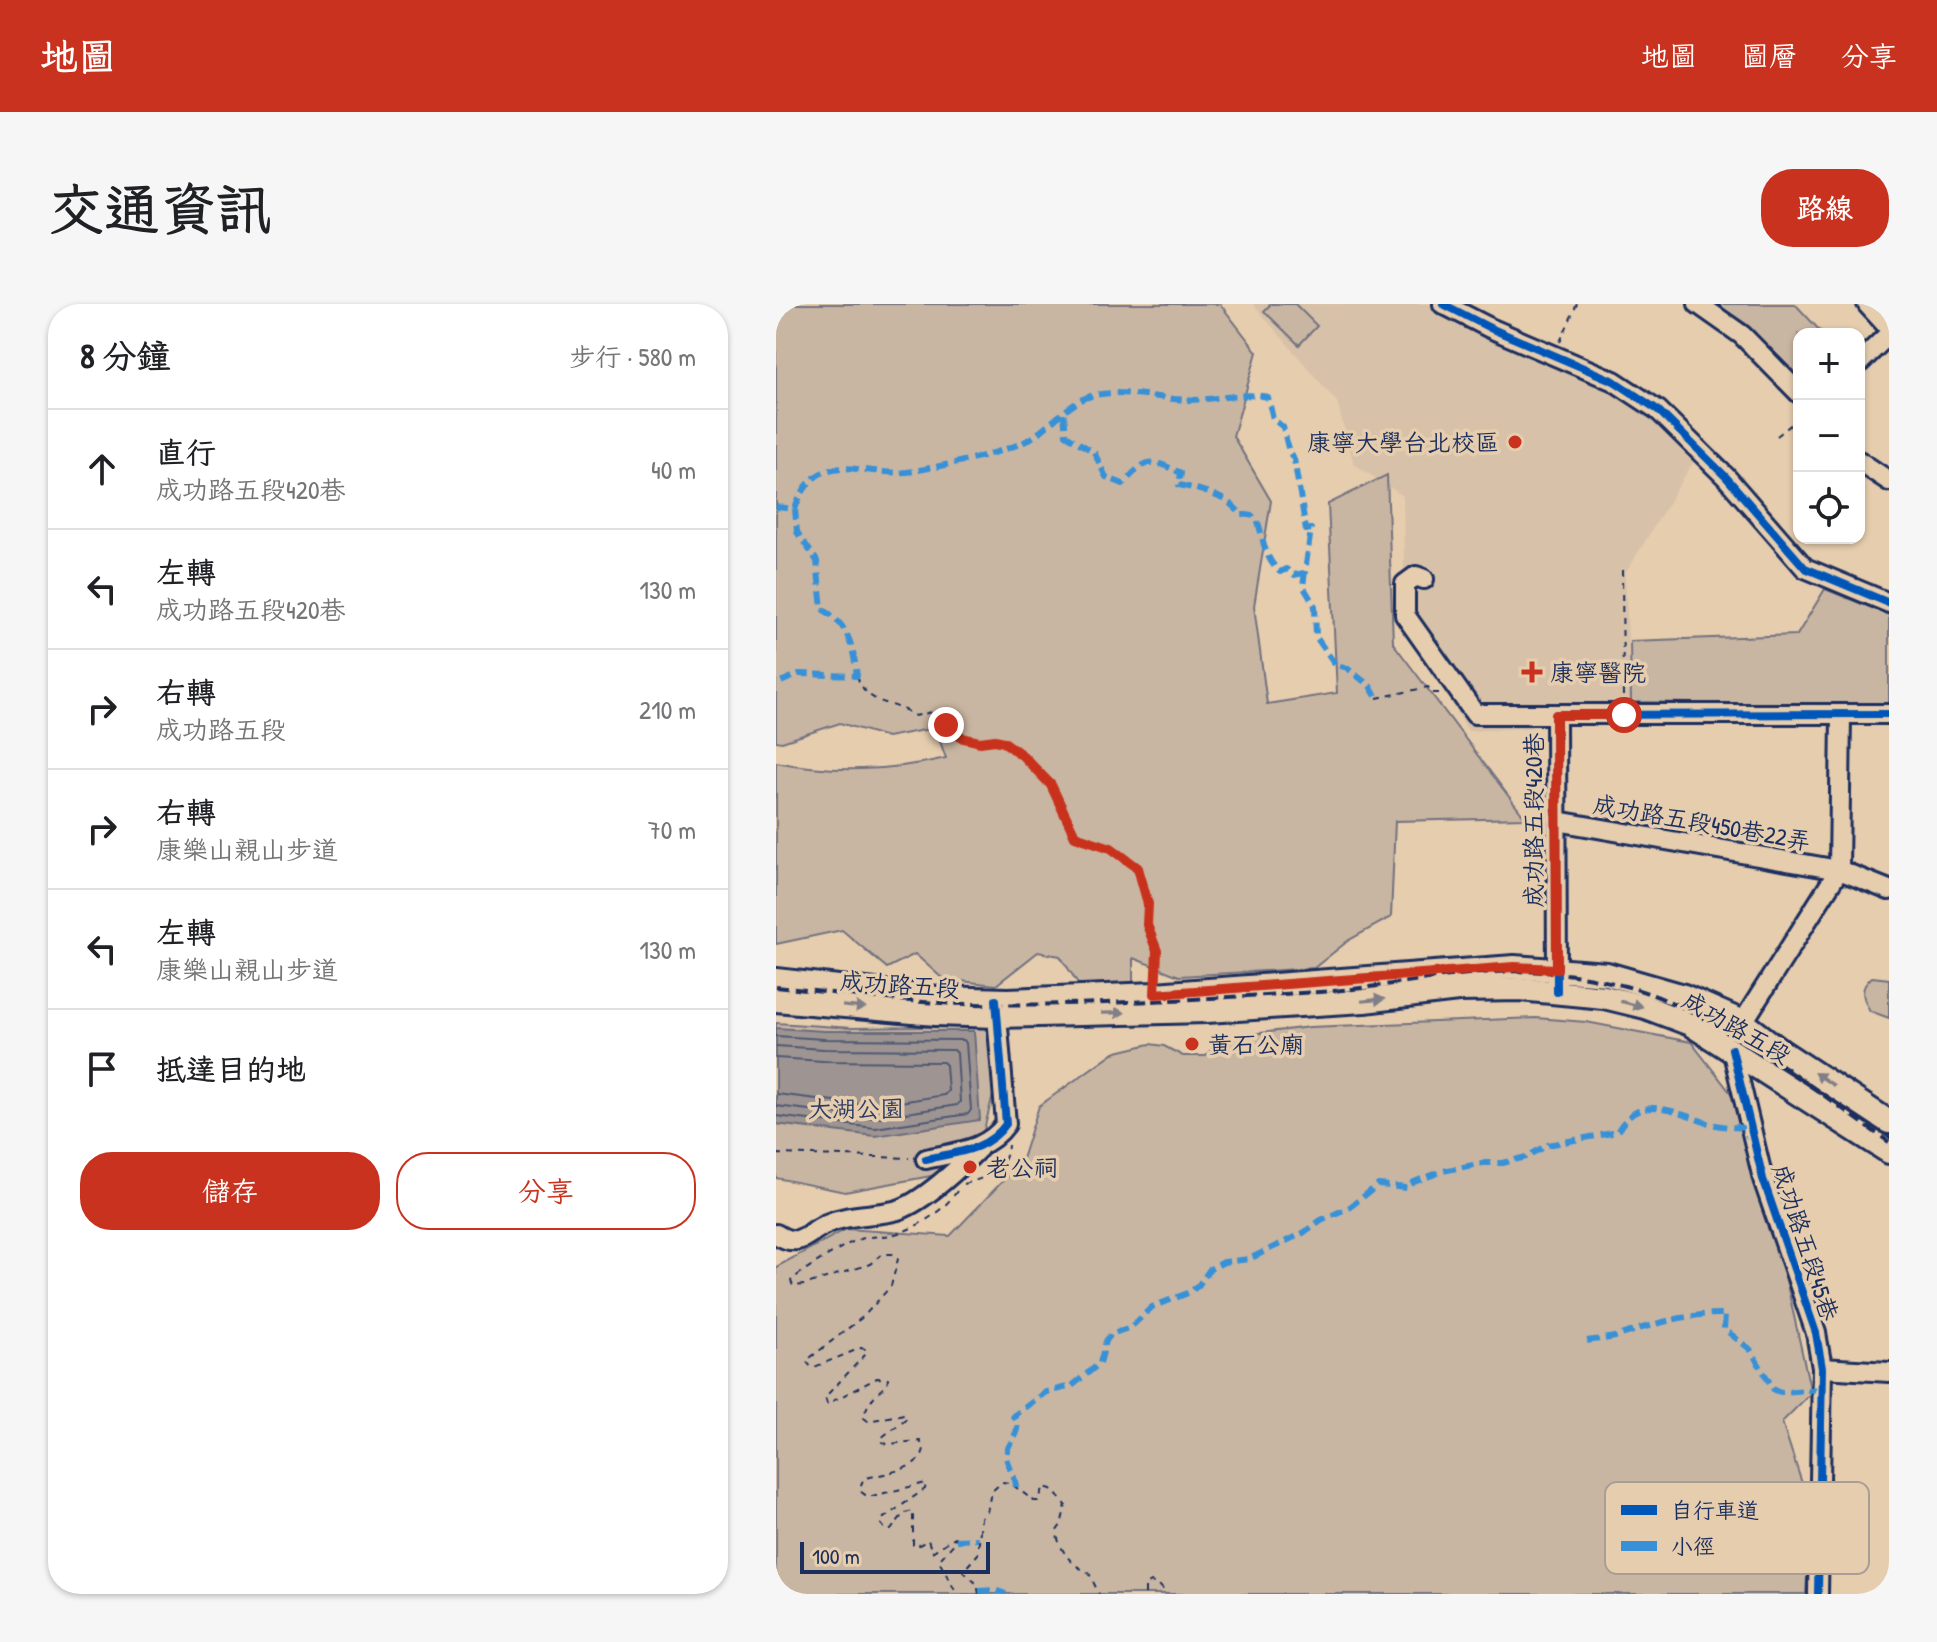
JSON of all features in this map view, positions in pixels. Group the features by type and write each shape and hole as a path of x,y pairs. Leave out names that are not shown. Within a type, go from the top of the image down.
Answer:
{"main road":[{"name":"成功路五段","path":"776,1000 936,1014 1514,967 1607,974 1684,996 1743,1022 1781,1051 1889,1122"},
{"name":"成功路五段","path":"776,980 937,998 996,1008 1207,1011 1364,1001 1458,990 1520,989 1604,997 1645,1007 1690,1024 1889,1152"}],"street":[{"path":"1443,304 1490,328 1614,381 1658,410 1726,477 1805,568 1889,603"},
{"path":"1698,304 1742,335 1793,387"},
{"path":"1867,304 1889,328"},
{"path":"1865,357 1889,334"},
{"path":"1865,465 1889,481"},
{"path":"1424,579 1416,576 1405,584 1405,615 1475,714 1556,715"},
{"name":"成功路五段420巷","path":"1557,992 1556,715 1889,714"},
{"path":"1743,1022 1839,870 1841,715"},
{"name":"成功路五段450巷22弄","path":"1557,821 1839,870 1889,890"},
{"path":"776,1234 787,1241 802,1240 826,1224 856,1215 898,1210 947,1180 979,1148 996,1138 1006,1124 996,1008"},
{"name":"成功路五段45巷","path":"1732,1049 1763,1179 1816,1333 1822,1368 1820,1482"},
{"path":"926,1159 979,1148"},
{"path":"1822,1368 1889,1372"},
{"name":"成功路五段45巷","path":"1818,1574 1818,1594"}],"path":[{"path":"1554,354 1577,304"},
{"path":"1777,436 1793,423"},
{"path":"1622,570 1623,702"},
{"path":"857,676 862,689 878,701 903,707 915,716 932,712 963,738 1004,742 1023,756 1051,785 1075,836 1111,848 1138,868 1148,904 1147,925 1157,951 1155,994"},
{"path":"1377,698 1428,687 1433,693"},
{"path":"957,1594 940,1563 956,1541 955,1537 932,1552 928,1540 916,1547 913,1545 913,1511 904,1513 891,1530 886,1530 881,1524 881,1520 925,1489 926,1483 868,1497 860,1491 866,1478 916,1463 922,1458 924,1449 920,1441 882,1442 881,1438 907,1418 904,1414 868,1421 864,1418 865,1411 887,1385 888,1379 877,1378 827,1404 825,1397 865,1355 866,1349 861,1348 812,1368 806,1361 864,1316 891,1286 898,1259 895,1254 882,1254 870,1264 804,1285 793,1286 791,1281 859,1239 895,1234 935,1213 950,1201 962,1184 993,1174 1002,1166 1007,1155 1008,1138"},
{"path":"776,1154 926,1159"},
{"path":"979,1594 977,1584 963,1571 978,1554 981,1518 987,1512 991,1492 1002,1482 1010,1483 1034,1501 1038,1501 1044,1487 1051,1489 1066,1505 1056,1532 1060,1549 1077,1567 1089,1573 1099,1594"},
{"path":"1145,1594 1145,1586 1151,1582 1167,1594"}],"shaded area":[{"name":"康寧大學台北校區","path":"1253,304 1430,304 1462,325 1611,388 1645,407 1695,459 1625,574 1631,702 1550,704 1530,728 1468,731 1405,624 1403,496 1354,464 1337,402"}],"green space":[{"path":"776,304 1220,304 1257,352 1233,436 1271,501 1254,606 1267,704 1337,693 1328,504 1387,475 1393,643 1525,818 1395,821 1391,917 1349,940 1314,968 1179,976 1133,958 1133,983 1081,988 1060,956 1038,952 996,985 943,979 915,954 887,968 842,930 776,944 776,762 818,768 861,769 904,766 946,758 935,728 887,737 840,723 782,742 776,741"},
{"path":"1271,304 1295,304 1317,326 1299,345 1264,311"},
{"path":"1716,304 1795,304 1817,328 1793,328 1793,373 1746,324"},
{"path":"1825,589 1889,615 1889,706 1631,702 1630,641 1797,635"},
{"path":"1872,977 1889,979 1889,1018 1870,1011 1865,1002 1863,990"},
{"path":"1536,1018 1586,1022 1691,1042 1733,1096 1779,1248 1811,1393 1782,1422 1802,1482 1605,1482 1605,1574 1807,1574 1806,1594 776,1594 776,1267 846,1229 950,1236 1021,1162 1039,1106 1113,1053 1150,1044 1164,1046 1183,1056 1205,1056 1217,1045 1235,1036 1310,1027"},
{"name":"大湖公園","path":"776,1023 852,1028 994,1026 997,1080 980,1145 947,1173 845,1192 776,1178"}],"water":[{"name":"大湖公園","path":"776,1028 974,1031 980,1120 875,1136 776,1124"}],"railway":[{"path":"776,987 920,1002 1056,1004 1319,992 1504,971 1573,975 1625,986 1695,1013 1763,1053 1889,1142"}],"marked path":[{"path":"795,509 805,488 816,476 829,470 914,471 986,455 1026,441 1075,404 1091,396 1127,393 1189,400 1249,395 1268,397 1273,419 1283,427 1289,452 1294,459 1306,530 1311,529 1303,586 1315,606 1316,637 1335,664 1347,668 1370,686 1377,698"},
{"path":"1064,414 1066,435 1094,452 1106,477 1123,484 1149,463 1181,473 1179,485 1213,495 1229,503 1241,515 1254,517 1268,557 1280,572 1286,569 1294,575 1304,573"},
{"path":"776,507 795,509 797,532 817,561 822,609 844,629 854,655 857,676 799,674 776,684"},
{"path":"1016,1487 1006,1455 1017,1429 1013,1416 1046,1392 1072,1386 1100,1363 1111,1334 1131,1327 1152,1307 1188,1293 1198,1286 1210,1269 1224,1262 1249,1259 1303,1233 1321,1220 1350,1207 1378,1185 1407,1188 1414,1182 1443,1171 1483,1163 1503,1163 1526,1157 1548,1145 1617,1132 1626,1119 1648,1108 1660,1108 1716,1125 1743,1128 1750,1139"},
{"path":"1587,1341 1615,1337 1685,1317 1725,1314 1724,1329 1750,1349 1774,1390 1821,1389"},
{"path":"956,1540 978,1539"},
{"path":"979,1591 994,1590 1006,1594"}],"cycle path":[{"path":"1443,304 1490,328 1614,381 1658,410 1726,477 1805,568 1889,603"},
{"path":"1557,992 1556,715 1889,714"},
{"path":"926,1159 981,1145 1006,1124 996,1000"},
{"path":"1732,1049 1763,1179 1816,1333 1822,1368 1820,1482"},
{"path":"1818,1574 1818,1594"}],"place":[{"name":"康寧大學台北校區","path":"1515,442"},
{"name":"康寧醫院","path":"1532,672"},
{"name":"黃石公廟","path":"1192,1044"},
{"name":"老公祠","path":"970,1167"}],"route":[{"path":"946,725 963,738 1004,742 1023,756 1051,785 1075,836 1111,848 1138,868 1148,904 1145,917 1157,951 1155,994 1514,967 1557,969 1556,715 1624,715"}]}
